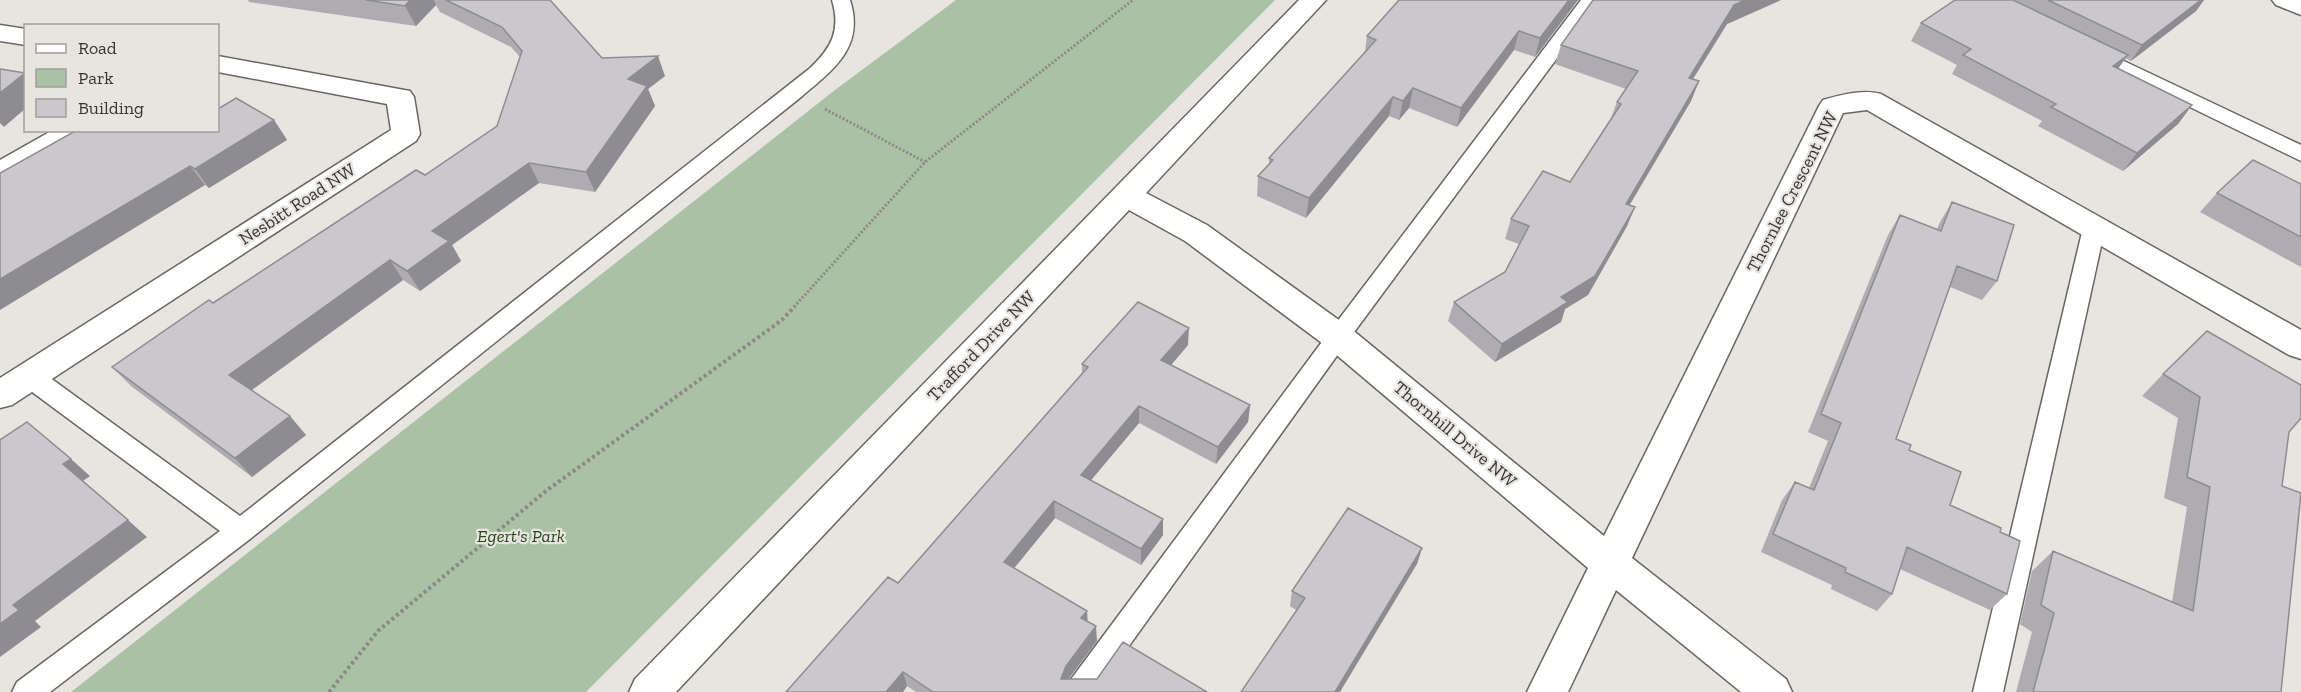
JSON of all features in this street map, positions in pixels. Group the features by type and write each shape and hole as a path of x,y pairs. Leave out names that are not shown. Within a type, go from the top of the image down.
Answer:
{"street":[{"name":"Trafford Drive NW","path":"649,692 1313,0"},
{"path":"2285,0 2301,7"},
{"path":"0,33 24,37"},
{"name":"Nesbitt Road NW","path":"0,395 406,134 400,97 219,64"},
{"name":"Thornlee Crescent NW","path":"1547,692 1833,106 1871,100 2301,346"},
{"name":"Thornhill Drive NW","path":"1125,195 1196,233 1338,337 1610,563 1772,692"}],"lane":[{"path":"27,692 240,531 794,92 828,63 844,39 848,16 841,0"},
{"path":"1079,692 1338,337 1591,0"},
{"path":"2070,41 2301,154"},
{"path":"0,169 66,132"},
{"path":"1988,692 2094,228"},
{"path":"29,376 240,531"}],"path":[{"path":"329,692 378,631 546,491 782,320 925,162 1133,0"},
{"path":"794,92 925,162"}],"green space":[{"name":"Egert's Park","path":"956,0 1275,0 586,692 71,692 835,90"}],"building":[{"path":"366,0 410,0 405,6"},
{"path":"446,0 550,0 602,58 658,56 628,79 647,86 586,172 529,163 432,231 449,241 407,271 390,260 229,375 290,416 235,458 112,367 209,300 213,303 416,170 425,175 497,126 522,51 502,27"},
{"path":"1399,0 1569,0 1540,38 1519,31 1461,108 1413,88 1403,101 1393,97 1309,198 1258,176 1273,160 1269,158 1376,40 1367,36"},
{"path":"1593,0 1745,0 1734,5 1689,78 1699,81 1626,204 1635,207 1595,276 1561,297 1568,302 1502,344 1454,302 1505,272 1529,226 1511,219 1543,171 1570,182 1621,104 1617,102 1638,71 1561,45"},
{"path":"1955,0 2013,0 2128,55 2113,66 2192,105 2137,153 2051,107 2056,104 1963,55 1971,49 1921,23"},
{"path":"2048,0 2201,0 2142,45"},
{"path":"0,69 24,73 24,74 0,93"},
{"path":"236,98 274,120 195,169 190,166 0,279 0,173 73,132 219,132 219,108"},
{"path":"2253,160 2301,184 2301,237 2217,193"},
{"path":"1952,202 2014,225 1997,281 1957,266 1896,439 1911,445 1909,450 1961,472 1950,505 2001,528 2000,532 2020,541 2007,594 1907,547 1892,594 1845,572 1846,568 1773,534 1795,482 1814,490 1841,423 1821,414 1900,215 1941,231"},
{"path":"1138,302 1189,328 1161,360 1250,405 1218,447 1139,406 1081,475 1163,519 1141,549 1054,501 1004,562 1087,611 1081,618 1096,626 1066,666 1061,679 1097,679 1123,642 1207,692 933,692 903,672 886,692 786,692 888,577 898,583 1088,367 1082,364"},
{"path":"2207,331 2301,385 2301,418 2289,432 2282,486 2301,493 2281,692 2033,692 2054,613 2041,605 2053,551 2193,611 2210,487 2187,477 2200,397 2163,374"},
{"path":"27,422 71,459 63,464 128,520 13,605 19,610 0,624 0,440"},
{"path":"1348,508 1422,548 1335,692 1241,692 1305,598 1292,591"}]}
